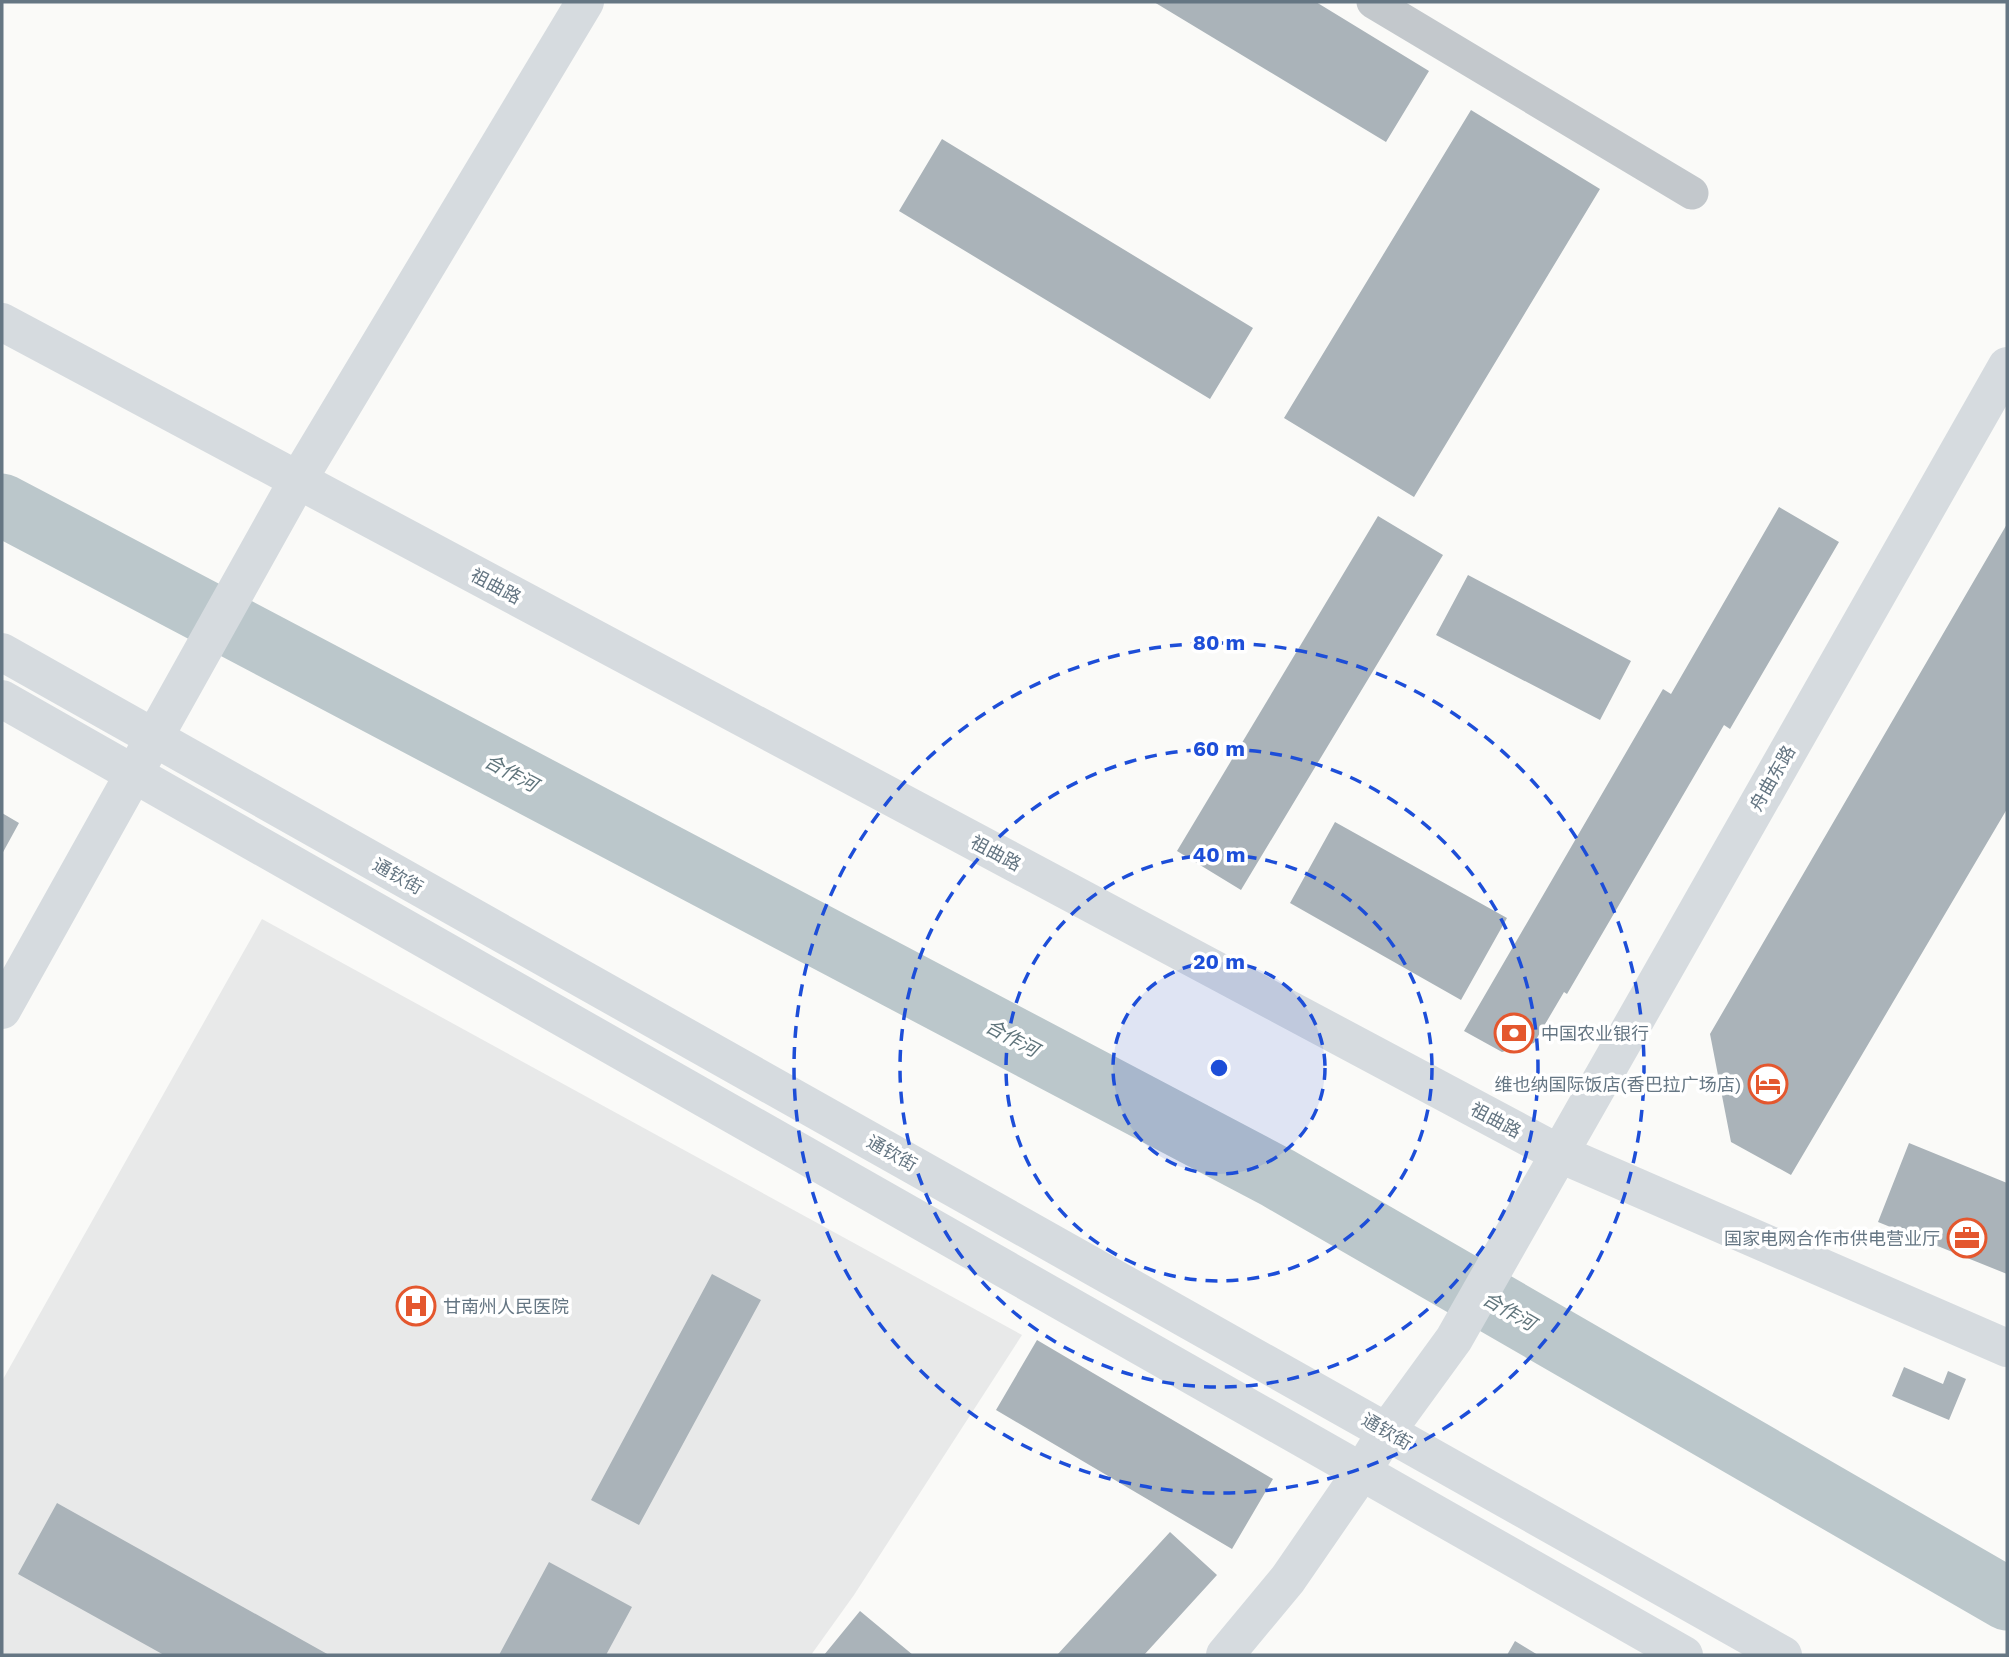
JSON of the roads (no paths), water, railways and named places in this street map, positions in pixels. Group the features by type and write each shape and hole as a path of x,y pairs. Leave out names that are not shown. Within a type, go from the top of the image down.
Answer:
{"street":[{"path":"2,1010 201,649 298,480 585,2"},
{"path":"1373,2 1692,193"},
{"name":"祖曲路","path":"2,322 1558,1153 2007,1348"},
{"name":"舟曲东路","path":"1225,1655 1287,1579 1362,1473 1387,1431 1454,1339 2007,366"},
{"name":"通钦街","path":"2,652 1783,1655"},
{"path":"2,699 1684,1655"}],"waterway":[{"name":"合作河","path":"2,505 1278,1178 2007,1599"}],"place":[{"name":"中国农业银行","path":"1514,1033"},
{"name":"维也纳国际饭店(香巴拉广场店)","path":"1768,1084"},
{"name":"国家电网合作市供电营业厅","path":"1967,1238"},
{"name":"甘南州人民医院","path":"416,1306"}]}
